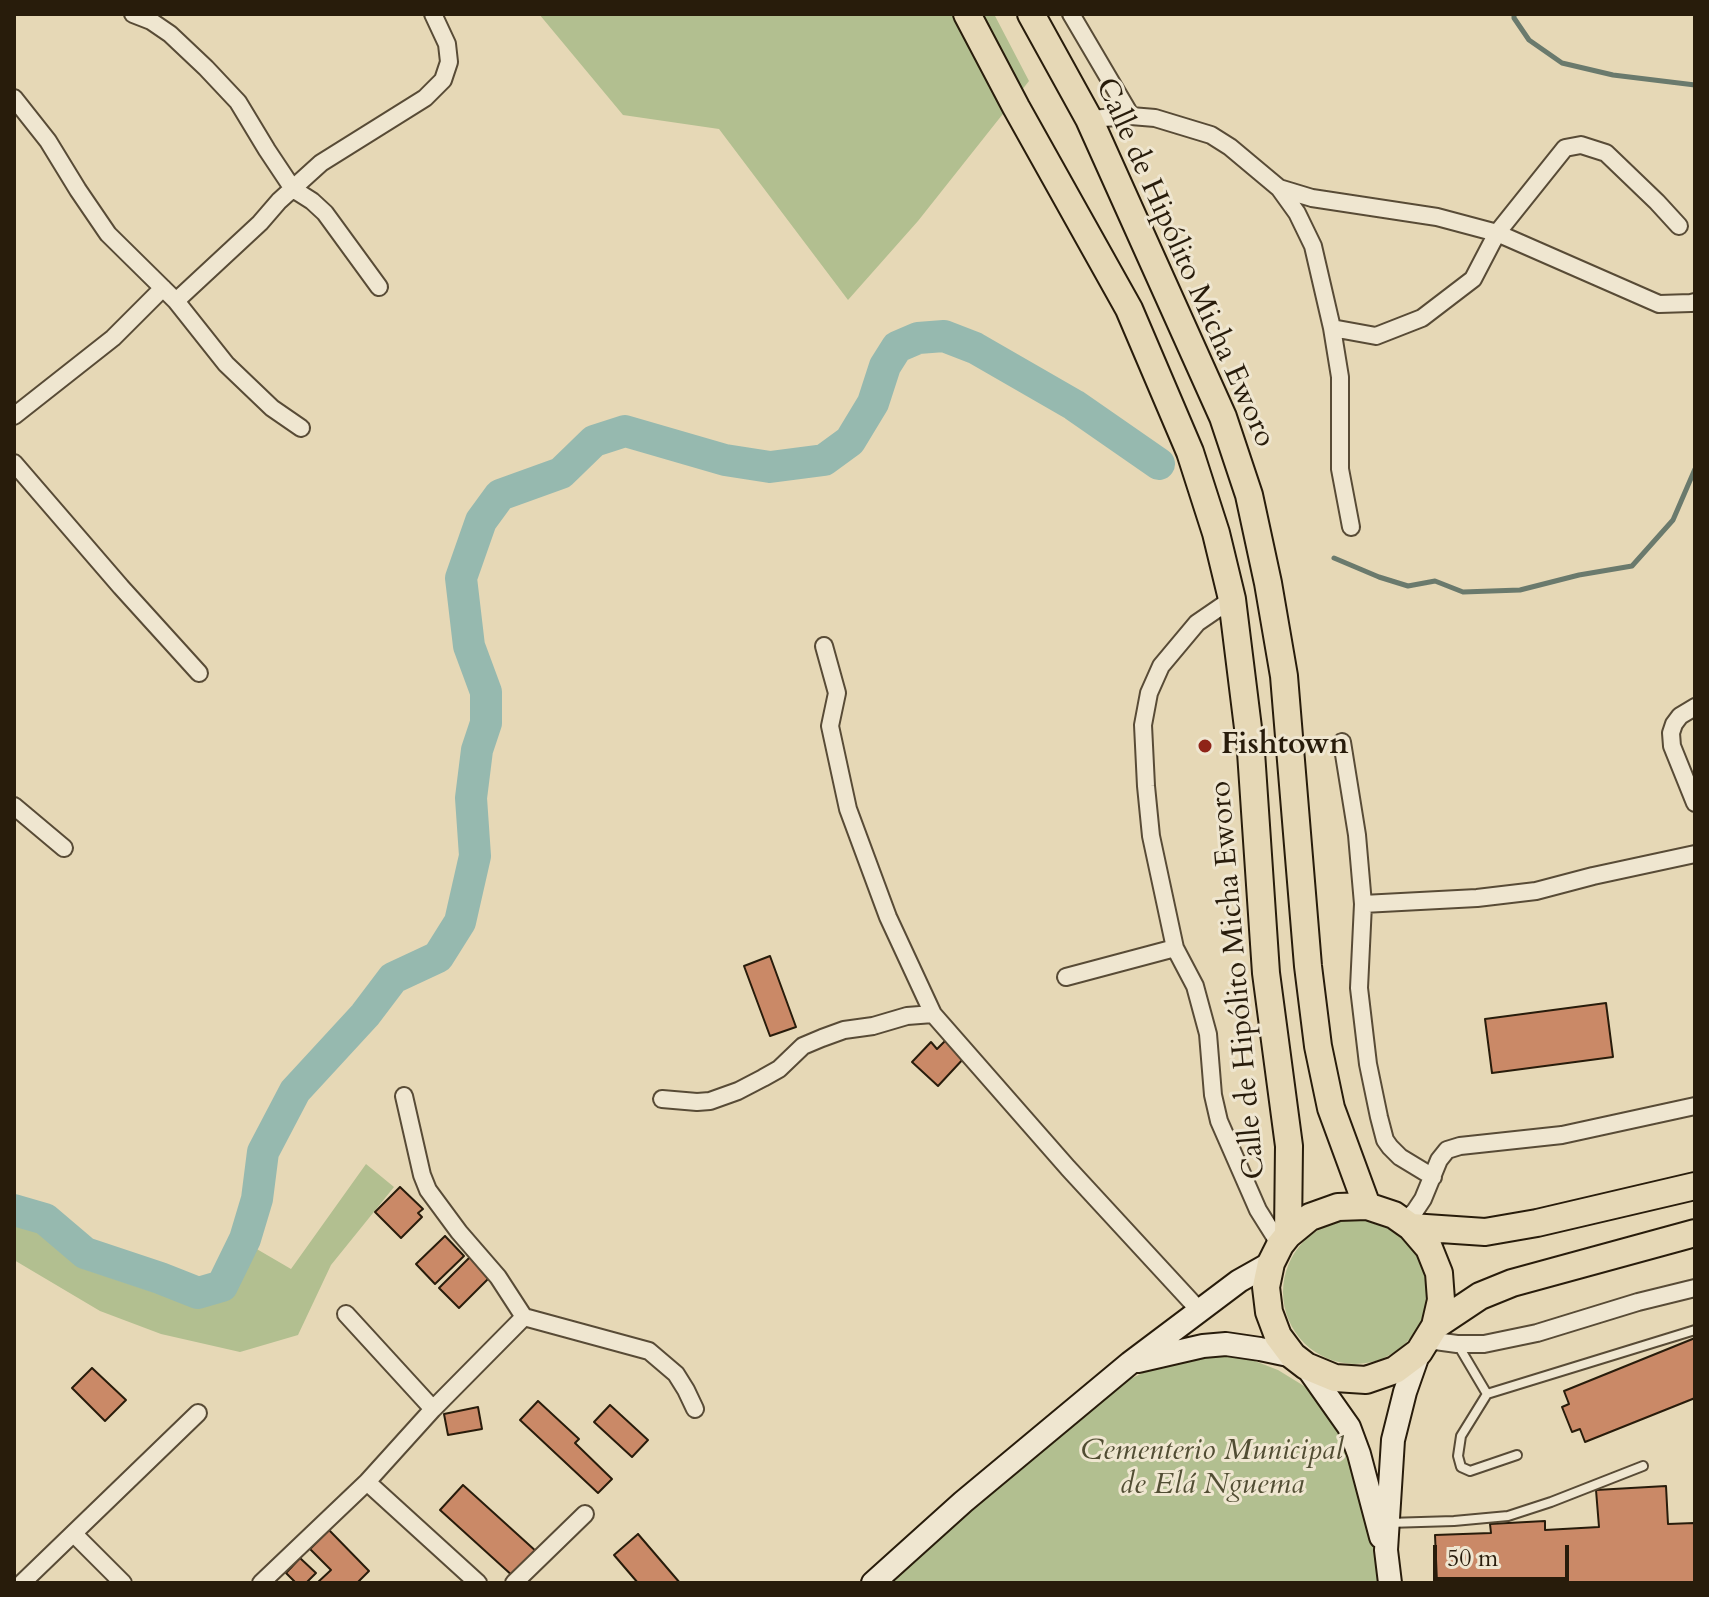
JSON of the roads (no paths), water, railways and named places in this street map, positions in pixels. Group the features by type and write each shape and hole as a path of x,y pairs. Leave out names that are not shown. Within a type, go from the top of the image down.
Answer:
{"main road":[{"name":"Calle de Hipólito Micha Eworo","path":"967,14 1129,309 1190,452 1216,533 1232,599 1251,752 1266,973 1289,1146 1280,1248"},
{"name":"Calle de Hipólito Micha Eworo","path":"1031,14 1089,119 1223,417 1249,495 1284,676 1308,966 1318,1046 1331,1108 1367,1206"},
{"path":"1408,1225 1485,1232 1552,1220 1695,1186"},
{"path":"1428,1339 1441,1300 1439,1273 1429,1248 1394,1215 1367,1206 1338,1207 1310,1217 1280,1248 1266,1287 1269,1312 1278,1336 1300,1361 1335,1378 1366,1380 1395,1370 1480,1296 1512,1283 1695,1233"}],"street":[{"path":"133,14 151,21 170,34 238,102 293,189 325,213 379,287"},
{"path":"176,301 321,163 425,98 443,80 449,62 447,44 433,14"},
{"path":"1071,14 1131,116"},
{"path":"14,98 48,141 108,234 176,301 226,364 272,408 301,428"},
{"path":"1089,119 1155,118 1211,135 1279,188 1297,213 1313,246 1332,328 1340,377 1340,469 1351,527"},
{"path":"1332,328 1376,336 1422,318 1473,279 1497,233 1565,148 1581,145 1606,153 1679,226"},
{"path":"1279,188 1327,200 1437,217 1497,233 1659,304 1695,302"},
{"path":"14,416 113,338 163,288"},
{"path":"14,463 199,673"},
{"path":"873,1583 963,1502 1130,1363 1280,1248 1258,1210 1219,1121 1213,1095 1208,1034 1195,986 1175,948 1151,836 1146,786 1143,725 1149,693 1161,666 1197,623 1232,599"},
{"path":"824,646 837,693 830,726 848,809 888,917 933,1014 1068,1168 1199,1310"},
{"path":"1695,707 1680,716 1671,733 1672,746 1695,803"},
{"path":"1342,742 1357,835 1363,904 1359,988 1368,1064 1379,1117 1390,1147 1400,1157 1433,1177"},
{"path":"14,806 64,848"},
{"path":"1363,904 1477,898 1536,891 1695,854"},
{"path":"1066,977 1175,948"},
{"path":"662,1099 697,1102 718,1099 779,1069 803,1046 822,1038 907,1016 933,1014"},
{"path":"404,1096 428,1190 498,1277 524,1317 649,1351 676,1374 695,1409"},
{"path":"1408,1225 1439,1160 1447,1150 1562,1135 1695,1106"},
{"path":"1390,1583 1386,1550 1393,1440 1405,1392 1428,1339 1457,1344 1484,1344 1537,1333 1695,1288"},
{"path":"346,1314 433,1409"},
{"path":"261,1583 367,1482 433,1409 524,1317"},
{"path":"1130,1363 1203,1346 1226,1344 1300,1361 1349,1427 1386,1550"},
{"path":"22,1583 198,1413"},
{"path":"367,1482 478,1583"},
{"path":"514,1583 585,1514"},
{"path":"74,1534 123,1583"}],"lane":[{"path":"1517,1455 1470,1471 1461,1467 1458,1456 1461,1436 1487,1394 1695,1330"},
{"path":"1457,1344 1487,1394"},
{"path":"1388,1523 1508,1516 1643,1466"}],"waterway":[{"path":"1514,14 1529,40 1562,63 1613,75 1695,85"},
{"path":"14,1210 45,1219 85,1253 198,1293 222,1286 245,1239 257,1199 263,1152 295,1091 365,1015 393,978 438,957 460,922 475,856 471,798 477,750 486,723 486,692 469,646 461,578 481,521 500,495 561,473 594,441 625,431 725,460 770,467 824,460 850,441 873,403 885,366 897,347 918,338 944,336 975,348 1074,405 1159,464"},
{"path":"1334,558 1408,586 1435,581 1463,592 1520,590 1632,566 1673,520 1695,469"}],"place":[{"name":"Fishtown","path":"1205,746"}],"park label":[{"name":"Cementerio Municipal de Elá Nguema","path":"1212,1469"}]}
